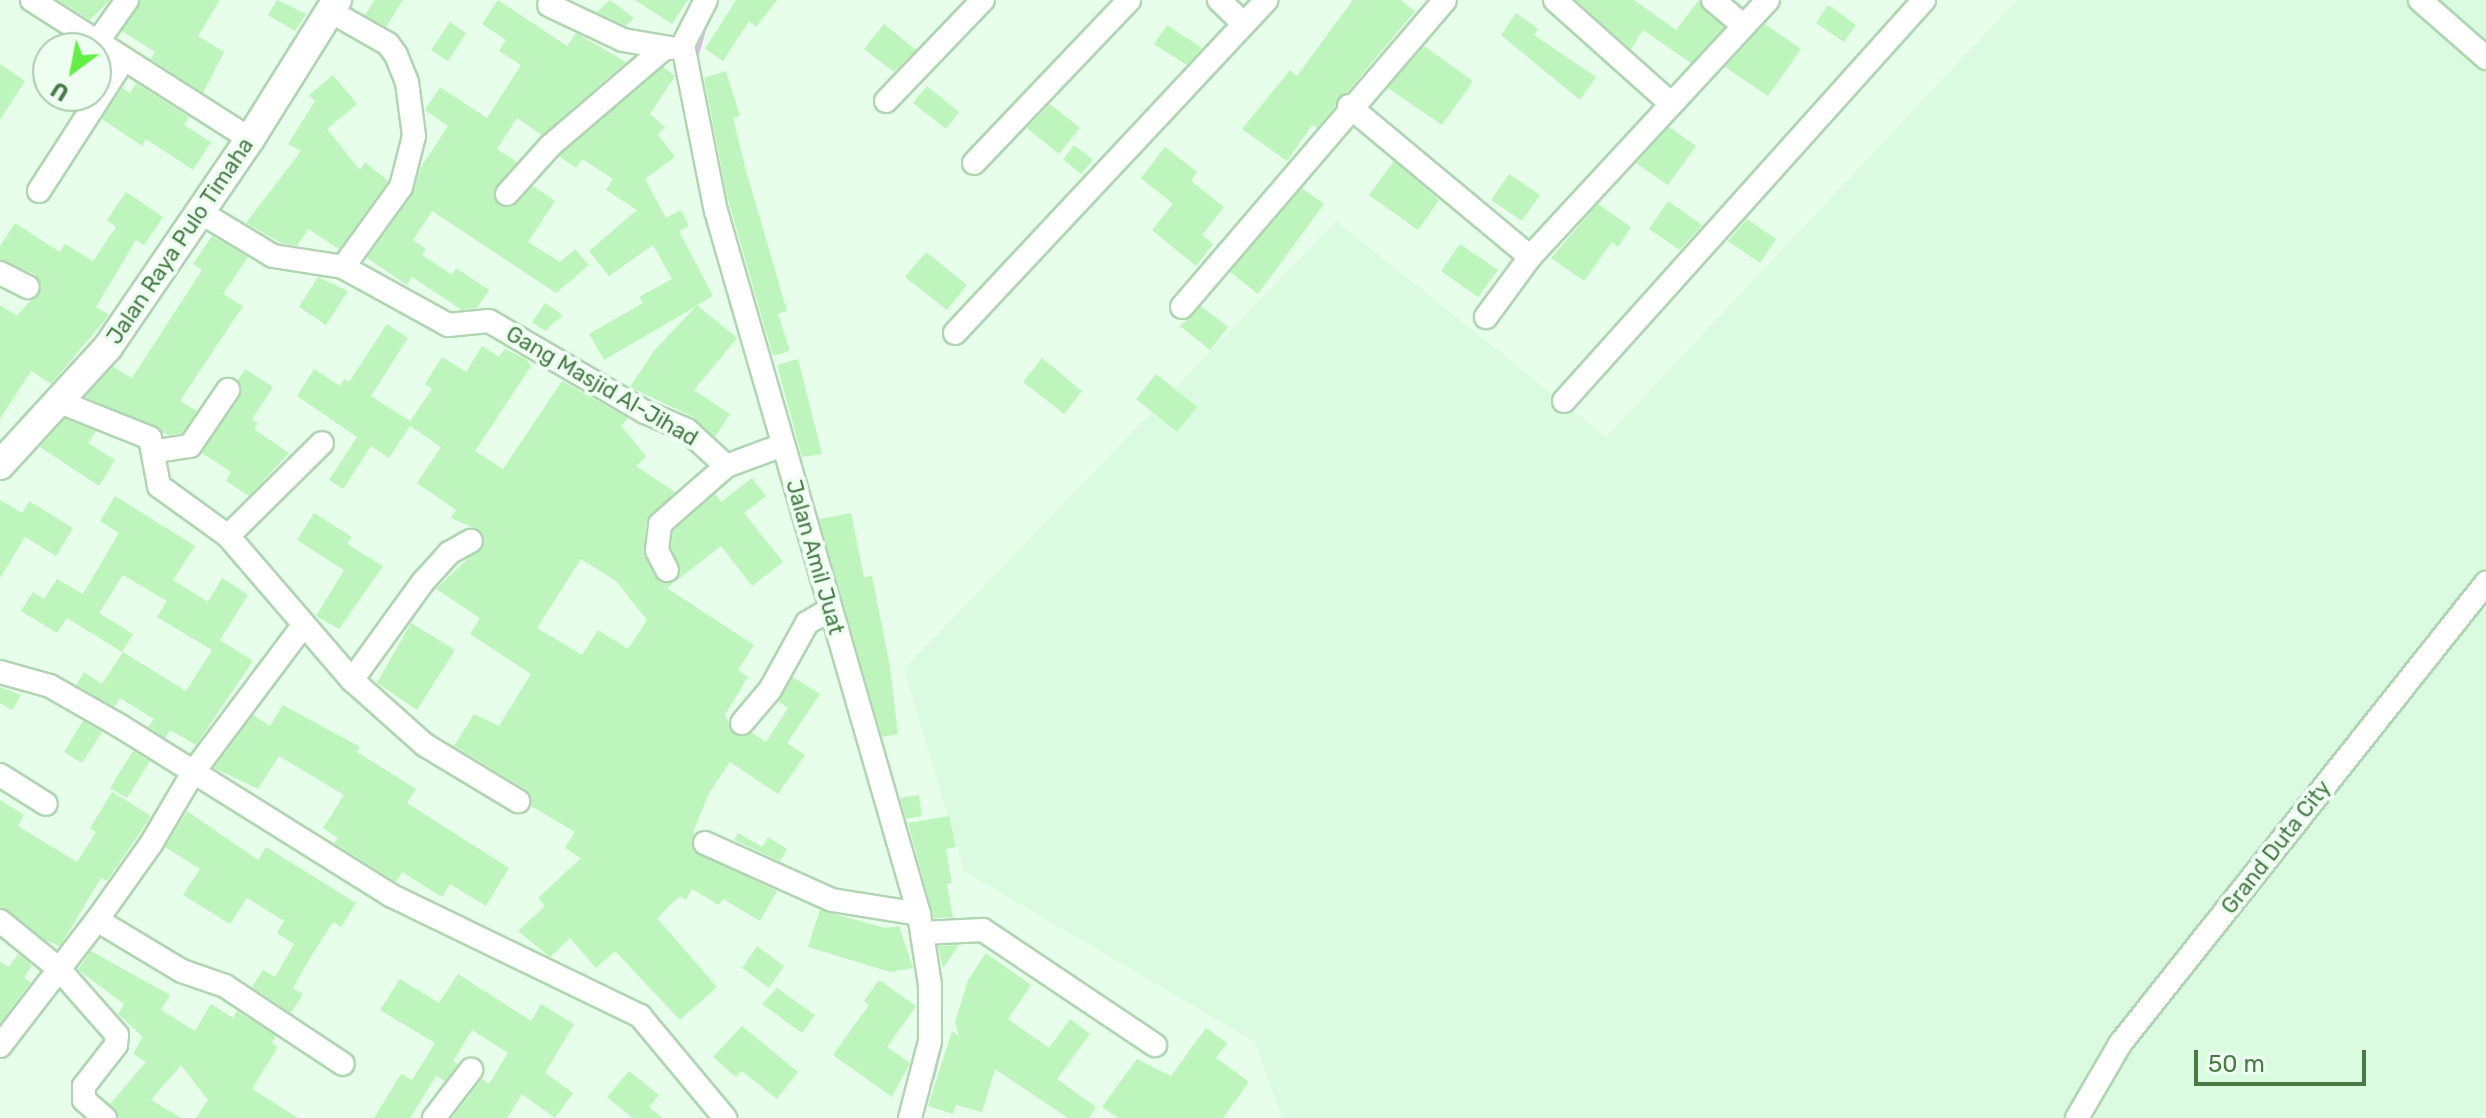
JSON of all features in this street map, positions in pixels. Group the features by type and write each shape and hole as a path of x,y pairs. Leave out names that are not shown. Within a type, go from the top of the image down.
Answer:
{"street":[{"path":"32,0 79,32"},
{"path":"104,32 127,0"},
{"path":"507,194 550,146 673,47 706,0"},
{"path":"886,101 983,0"},
{"path":"974,163 1129,0"},
{"path":"1219,0 1243,23"},
{"path":"955,333 1267,0"},
{"path":"1182,307 1349,106 1445,0"},
{"path":"1555,0 1669,102"},
{"path":"1713,0 1744,26"},
{"path":"1486,317 1530,257 1669,102 1768,0"},
{"path":"1564,401 1924,0"},
{"path":"2420,0 2486,58"},
{"path":"334,5 388,44 396,55 407,82 414,136 401,187 343,267"},
{"name":"Jalan Raya Pulo Timaha","path":"0,465 108,347 250,139 334,5"},
{"path":"549,5 623,40 673,47"},
{"name":"Jalan Amil Juat","path":"673,47 716,211 920,924 930,1041 910,1118"},
{"path":"112,53 250,139"},
{"path":"39,191 124,59"},
{"path":"1349,106 1530,257"},
{"name":"Gang Masjid Al-Jihad","path":"200,212 273,256 343,267 448,325 489,321 645,412 687,430 726,466"},
{"path":"0,273 28,287"},
{"path":"157,451 190,446 228,390"},
{"path":"60,402 145,435 157,451 159,486 228,536 352,680 425,745 518,801"},
{"path":"228,536 322,443"},
{"path":"667,570 657,550 660,524 726,466 783,445"},
{"path":"352,680 423,582 449,553 471,541"},
{"name":"Grand Duta City","path":"2077,1118 2120,1044 2486,583"},
{"path":"742,723 770,690 807,623 830,609"},
{"path":"0,1046 97,920 151,844 194,771 303,626"},
{"path":"0,672 50,686 194,771 390,895 640,1016 725,1118"},
{"path":"0,775 46,804"},
{"path":"705,843 832,900 920,924 983,930 1155,1045"},
{"path":"97,920 182,971 225,986 343,1064"},
{"path":"0,921 58,968 117,1035 116,1045 84,1086 84,1100 105,1118"},
{"path":"434,1118 471,1070"}],"shaded area":[{"path":"2017,0 2486,0 2486,1118 1282,1118 1255,1042 964,871 904,669 1336,221 1606,437"}],"building":[{"path":"58,0 110,0 90,20"},
{"path":"141,0 220,0 198,36 224,52 203,93 151,59 155,52 122,31"},
{"path":"277,0 306,14 295,31 268,15"},
{"path":"375,0 403,0 386,27 365,15"},
{"path":"498,0 567,46 576,33 626,62 542,135 517,118 497,149 517,162 494,190 497,204 512,207 533,186 555,201 528,242 560,262 575,249 589,265 556,293 432,211 413,240 426,249 422,255 452,275 456,268 489,290 477,308 462,310 412,277 407,285 367,258 412,195 421,167 448,126 425,110 440,87 487,118 521,65 499,51 506,40 482,24"},
{"path":"610,0 634,18 626,26 597,12"},
{"path":"635,0 688,0 672,24"},
{"path":"736,0 777,0 756,27 749,21 723,61 705,49"},
{"path":"1353,0 1400,0 1415,11 1317,128 1312,125 1287,161 1242,129 1290,70 1297,76"},
{"path":"1576,0 1634,0 1676,30 1699,0 1724,27 1691,63 1643,30 1631,49"},
{"path":"1828,5 1856,25 1844,42 1816,23"},
{"path":"1516,13 1538,29 1534,35 1596,77 1580,100 1501,35"},
{"path":"450,22 466,33 448,61 431,50"},
{"path":"884,24 916,50 894,72 864,49"},
{"path":"1765,24 1801,49 1768,96 1725,67"},
{"path":"1167,25 1202,48 1187,65 1154,44"},
{"path":"1424,46 1473,81 1442,125 1388,88"},
{"path":"0,64 25,81 0,120"},
{"path":"663,67 675,76 650,114 665,127 658,135 675,157 645,179 666,218 681,210 689,226 679,231 713,296 697,305 737,338 694,390 730,414 715,437 693,417 630,387 654,351 695,307 604,360 589,334 643,303 639,297 672,279 653,245 609,276 589,251 637,210 606,190 613,179 582,159 576,168 559,156"},
{"path":"726,71 740,116 733,118 745,167 787,311 778,314 790,351 773,356 727,196 704,78"},
{"path":"333,75 357,104 327,129 360,170 365,162 388,181 339,249 308,229 297,246 281,243 246,223 301,151 288,144 315,101 309,95"},
{"path":"136,83 189,117 184,125 211,142 193,170 146,139 142,146 102,119 107,112 112,112 112,104 122,88 130,93"},
{"path":"927,86 959,112 946,129 913,103"},
{"path":"1050,104 1080,128 1059,154 1027,128"},
{"path":"1669,127 1696,146 1668,185 1636,163"},
{"path":"1074,145 1093,160 1081,174 1063,159"},
{"path":"1165,147 1197,172 1191,181 1224,207 1202,235 1213,244 1196,266 1152,230 1173,204 1141,178"},
{"path":"1394,161 1439,200 1418,230 1369,195"},
{"path":"1509,174 1540,195 1522,221 1491,200"},
{"path":"1302,188 1324,204 1258,294 1230,272"},
{"path":"126,192 163,217 144,245 136,240 96,307 109,315 51,384 31,371 0,419 0,305 17,316 42,287 34,274 0,259 0,246 15,223 60,252 65,244 93,261 116,227 107,220"},
{"path":"1668,201 1702,225 1680,250 1649,229"},
{"path":"1598,204 1631,227 1618,247 1612,242 1584,281 1551,258"},
{"path":"1747,219 1776,239 1760,263 1728,241"},
{"path":"212,236 248,257 223,294 243,306 180,401 197,411 182,433 168,435 85,397 113,367 132,378 202,270 193,264"},
{"path":"1460,244 1498,270 1478,297 1441,271"},
{"path":"926,252 967,285 947,310 905,277"},
{"path":"318,277 348,291 326,325 299,307"},
{"path":"545,303 563,315 545,331 532,322"},
{"path":"1201,306 1228,327 1210,350 1180,326"},
{"path":"387,324 408,338 371,396 410,421 432,389 425,384 442,357 466,372 482,346 499,357 505,349 526,359 531,366 475,451 503,469 562,381 628,418 621,426 646,456 636,466 675,492 646,522 644,555 660,582 673,583 681,572 671,547 673,531 715,494 721,502 752,478 766,496 744,513 783,562 752,586 721,546 667,588 754,645 738,670 748,677 725,715 734,734 752,733 766,742 788,708 779,702 793,677 820,694 787,743 805,755 778,794 730,762 709,793 694,830 693,850 777,891 760,921 723,899 719,905 692,889 686,900 680,896 657,918 717,987 680,1020 615,951 596,968 570,938 550,957 518,931 545,906 538,898 581,858 565,848 575,832 531,806 525,789 454,746 474,714 499,726 531,674 470,634 480,618 436,589 485,542 479,530 451,518 456,510 417,483 441,447 410,426 389,458 371,446 343,489 329,480 357,437 297,396 314,369 340,386 344,379 349,382","holes":["581,559 616,581 647,620 628,649 598,630 582,655 537,628"]},
{"path":"1042,358 1082,391 1064,414 1023,382"},
{"path":"798,359 822,454 802,457 777,365"},
{"path":"245,369 273,387 252,419 258,423 254,429 289,453 249,496 226,481 231,472 202,453 240,397 238,380"},
{"path":"1156,374 1197,407 1177,432 1136,399"},
{"path":"65,419 96,431 88,443 115,460 99,486 40,447"},
{"path":"115,496 195,546 173,580 208,602 222,578 248,595 220,640 253,661 196,745 170,730 165,738 148,727 154,719 120,698 114,707 76,685 84,672 102,684 123,652 186,691 212,650 157,617 167,601 123,575 99,613 133,634 122,652 67,618 57,633 21,611 33,592 44,599 57,579 83,594 119,533 100,521"},
{"path":"0,500 22,513 29,501 73,528 56,556 25,537 0,578"},
{"path":"314,513 352,537 347,544 383,566 339,629 316,616 344,570 297,540"},
{"path":"851,513 864,577 872,576 890,667 898,734 882,737 819,519"},
{"path":"411,623 455,650 417,710 377,683"},
{"path":"0,687 21,695 12,710 0,703"},
{"path":"283,705 360,747 357,752 416,789 407,803 509,868 486,906 450,884 442,897 402,872 396,882 334,843 338,838 323,828 344,795 279,756 258,789 214,768 253,715 270,726"},
{"path":"83,721 102,732 82,763 64,752"},
{"path":"133,751 150,761 127,798 110,788"},
{"path":"112,792 151,816 107,881 101,878 60,946 47,941 0,907 0,800 24,815 18,826 77,862 96,832 90,828"},
{"path":"919,795 922,816 906,819 900,798"},
{"path":"187,811 258,860 266,847 356,903 341,927 333,922 310,958 293,988 303,994 291,1013 252,987 263,970 275,977 294,944 277,933 284,921 247,898 230,924 183,895 200,869 165,847"},
{"path":"949,816 956,847 946,849 952,883 947,884 953,917 934,918 908,823"},
{"path":"738,833 762,847 768,837 787,849 780,861 734,840"},
{"path":"820,910 885,928 899,926 913,968 890,972 808,947"},
{"path":"959,945 943,968 938,946"},
{"path":"757,946 784,966 769,988 742,968"},
{"path":"91,951 170,995 161,1010 195,1031 211,1004 233,1018 237,1011 276,1036 272,1043 278,1047 252,1089 298,1118 196,1118 208,1100 181,1065 151,1100 181,1118 119,1118 110,1104 146,1062 133,1054 143,1037 118,1014 124,1004 78,970"},
{"path":"986,953 1031,985 1008,1019 1049,1048 1070,1019 1090,1034 1057,1079 1096,1107 1089,1118 1068,1118 995,1069 982,1112 956,1105 953,1114 928,1106 952,1031 959,1036 955,1022 968,980"},
{"path":"18,954 32,965 24,978 31,982 0,1023 0,962 9,967"},
{"path":"458,974 531,1021 541,1004 574,1024 545,1073 573,1093 555,1118 522,1094 507,1118 452,1118 482,1079 489,1084 508,1053 472,1030 453,1061 458,1064 445,1081 436,1076 410,1118 374,1118 401,1074 412,1080 435,1043 380,1010 400,979 439,1003"},
{"path":"879,980 916,1006 887,1047 910,1063 892,1097 833,1055 869,1005 864,1001"},
{"path":"777,988 815,1015 802,1033 762,1004"},
{"path":"742,1026 798,1072 777,1099 742,1071 736,1077 713,1057"},
{"path":"1206,1028 1227,1043 1216,1058 1249,1082 1223,1118 1118,1118 1102,1107 1137,1059 1171,1076"},
{"path":"629,1071 659,1095 649,1107 662,1118 633,1118 607,1097"}],"waterway":[{"path":"694,57 703,26"},
{"path":"931,1077 939,1043"}]}
